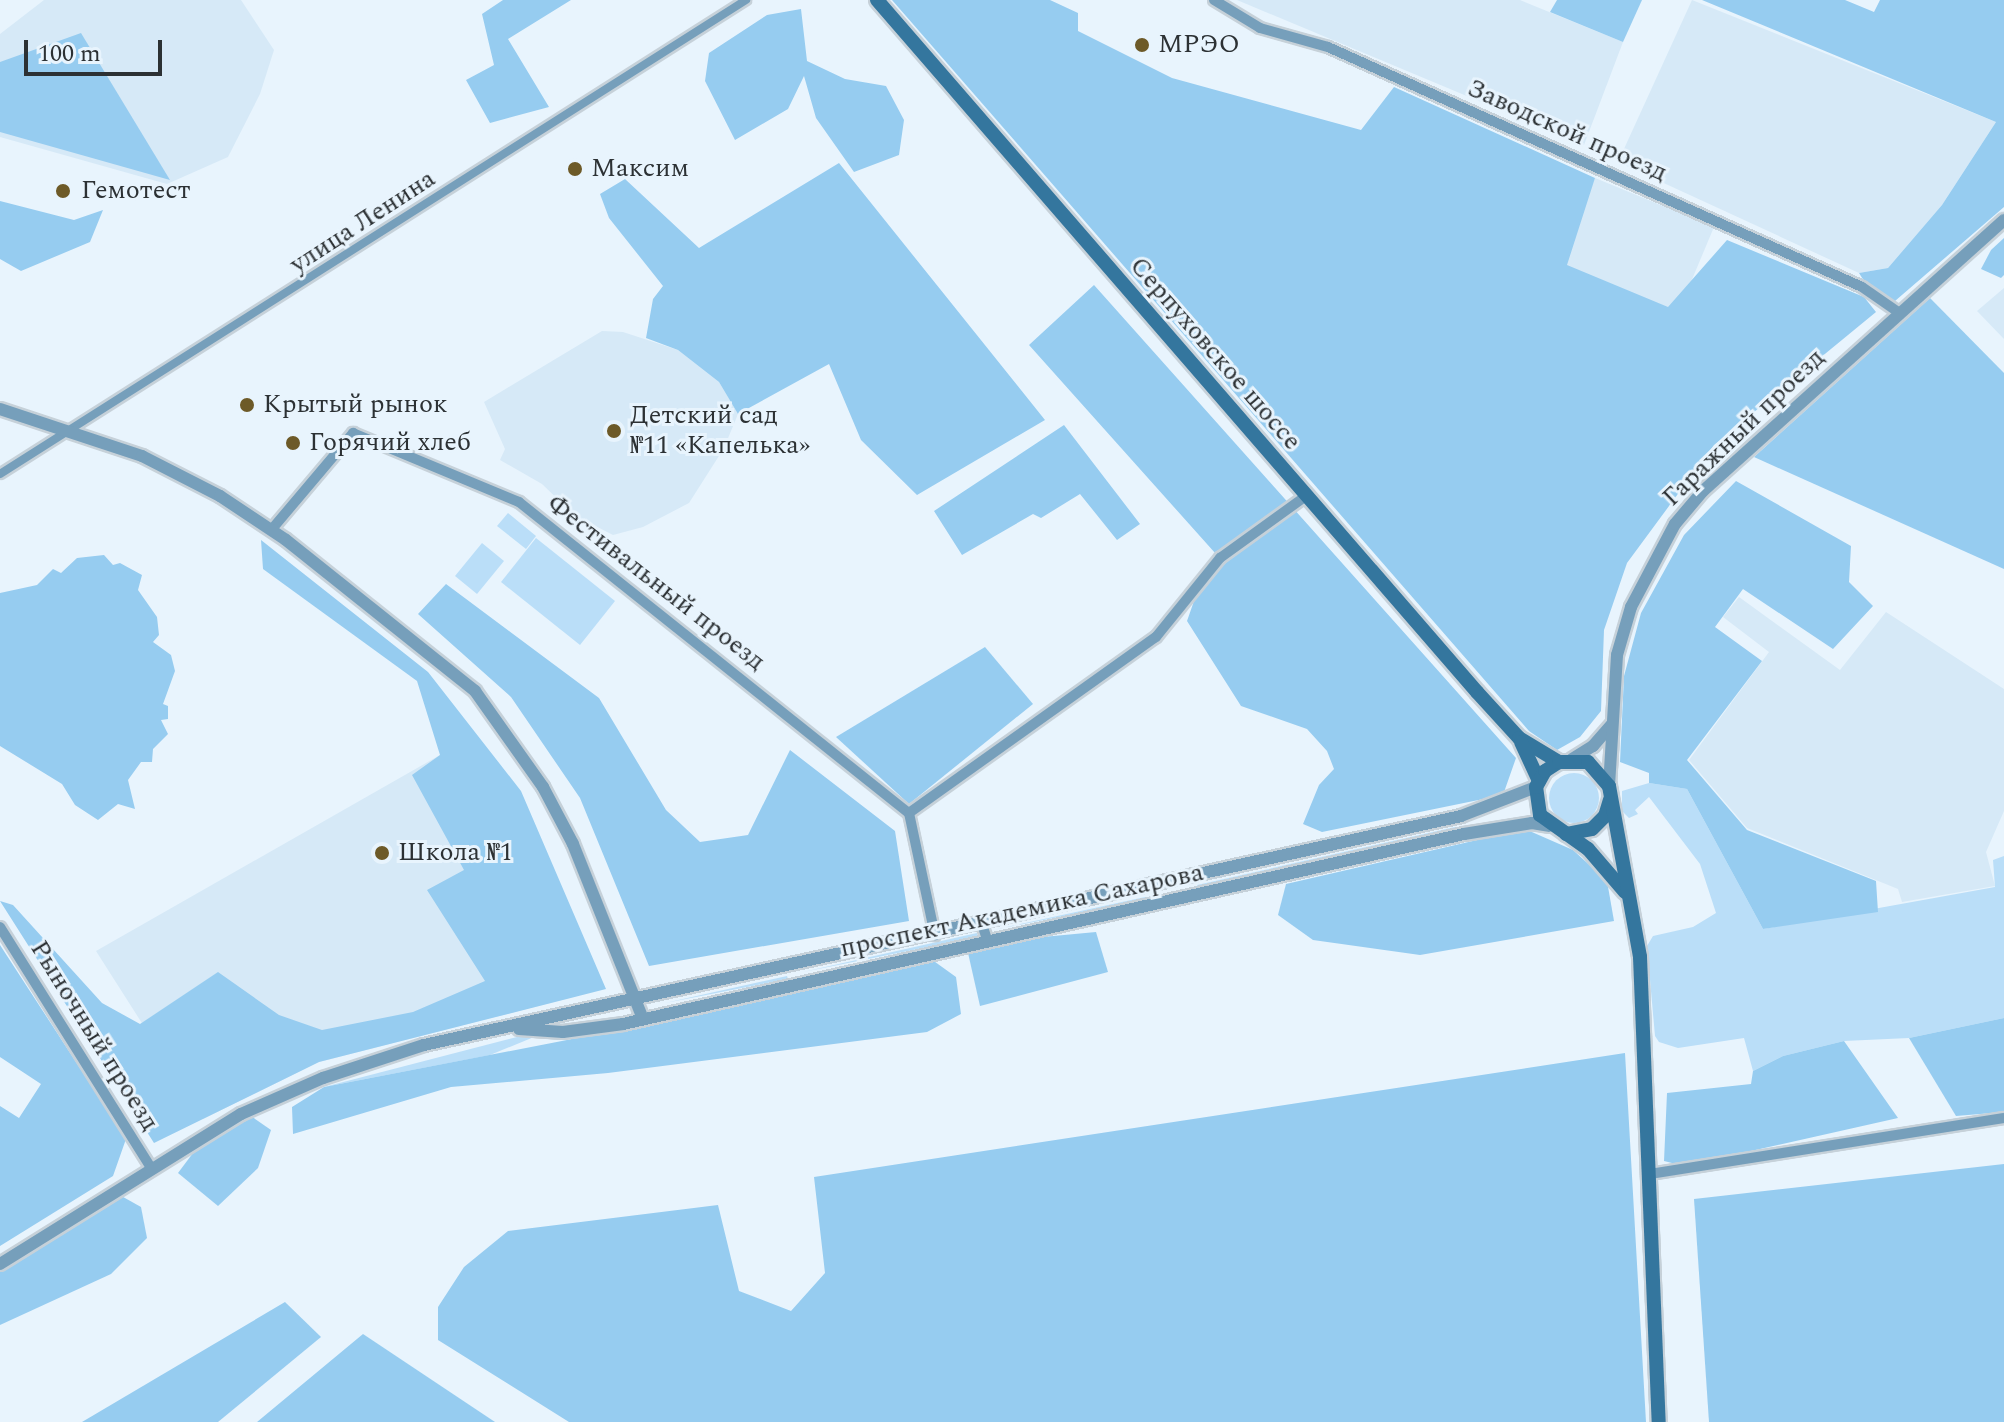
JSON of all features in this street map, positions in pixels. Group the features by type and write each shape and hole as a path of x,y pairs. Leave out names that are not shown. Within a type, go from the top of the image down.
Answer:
{"main road":[{"name":"Серпуховское шоссе","path":"877,0 1519,738"},
{"path":"1519,738 1565,760 1588,762 1609,792 1625,892 1640,957 1659,1422"},
{"path":"1519,738 1537,784 1535,803 1549,826 1566,834 1600,860 1625,892"},
{"path":"1537,784 1565,760"},
{"path":"1566,834 1592,829 1605,816 1609,792"}],"street":[{"name":"улица Ленина","path":"0,474 746,0"},
{"name":"Заводской проезд","path":"1214,0 1260,28 1328,47 1862,287 1898,312"},
{"name":"Гаражный проезд","path":"1609,792 1617,655 1631,607 1675,524 1703,491 1898,312 2004,220"},
{"path":"0,409 71,429 188,478 272,529 414,639 493,713 543,787 573,844 637,996 643,1019"},
{"name":"Фестивальный проезд","path":"272,529 350,434 519,502 909,813"},
{"path":"935,935 909,813 1156,637 1220,558 1306,496"},
{"path":"1565,760 1611,725"},
{"name":"проспект Академика Сахарова","path":"0,1264 241,1114 323,1078 424,1045 637,996 935,935 1461,816 1537,784"},
{"path":"1461,816 1464,834"},
{"name":"проспект Академика Сахарова","path":"503,1028 563,1032 643,1019 987,939 1155,905 1464,834 1532,823 1549,826"},
{"path":"1151,887 1155,905"},
{"path":"982,924 987,939"},
{"name":"Рыночный проезд","path":"0,927 151,1168"},
{"path":"792,964 796,983"},
{"path":"1650,1174 2004,1118"}],"shaded area":[{"path":"44,0 241,0 274,50 260,94 228,157 167,184 0,137 0,34"},
{"path":"503,0 571,0 508,39 549,107 490,123 466,80 494,65 482,14"},
{"path":"892,0 1050,0 1078,13 1078,31 1172,78 1361,130 1394,87 1595,178 1567,265 1668,307 1727,240 1864,297 1876,312 1714,445 1627,563 1604,630 1601,711 1580,737 1557,750 1529,731"},
{"path":"1237,0 1520,0 1623,42 1584,145"},
{"path":"1557,0 1642,0 1623,42 1550,12"},
{"path":"1692,0 1996,122 1942,205 1888,268 1859,273 1618,162"},
{"path":"1702,0 1845,0 1874,12 1880,0 2004,0 2004,207 1895,301 1871,292 1859,273 1888,268 1942,205 1996,122"},
{"path":"801,9 807,61 845,79 886,86 904,120 899,155 854,172 816,118 804,76 788,109 735,140 705,81 709,53 767,15"},
{"path":"81,33 170,180 0,132 0,62"},
{"path":"839,163 1045,420 917,495 861,440 829,364 738,414 719,382 678,350 646,338 653,299 663,286 609,218 600,194 625,179 699,248"},
{"path":"1595,178 1714,227 1675,320 1557,271"},
{"path":"0,201 74,220 103,210 90,242 21,271 0,259"},
{"path":"2004,238 2004,275 2001,278 1981,269 1991,250"},
{"path":"1094,285 1516,758 1503,795 1322,832 1303,824 1319,785 1334,769 1327,751 1307,729 1241,706 1187,621 1194,601 1224,563 1029,345"},
{"path":"2004,288 2004,339 1977,311"},
{"path":"1930,298 2004,373 2004,569 1754,457"},
{"name":"Детский сад №11 «Капелька»","path":"602,331 623,332 678,350 719,382 738,414 724,448 689,503 643,527 613,535 574,515 542,484 500,460 505,449 484,402"},
{"path":"1064,425 1140,524 1117,540 1080,494 1041,518 1033,514 962,555 934,511"},
{"path":"1736,481 1851,546 1849,582 1873,606 1833,649 1743,589 1715,627 1762,661 1687,760 1747,830 1876,881 1878,912 1763,929 1687,789 1649,783 1649,773 1620,762 1624,676 1641,613 1684,535"},
{"path":"508,513 536,536 526,549 497,526"},
{"path":"536,538 615,601 580,645 501,582"},
{"path":"261,540 428,672 521,791 606,989 319,1062 154,1143 0,901 13,905 102,1003 140,1024 218,972 279,1015 322,1030 413,1012 485,981 427,890 464,870 412,775 440,755 417,681 263,569"},
{"path":"482,543 504,561 477,594 455,576"},
{"path":"104,555 113,565 120,563 142,575 138,590 157,617 159,635 153,642 171,655 175,671 163,704 168,706 168,719 161,720 168,734 153,749 152,762 141,762 128,780 135,809 118,804 98,820 75,805 62,784 0,746 0,593 37,585 53,569 61,573 77,558"},
{"path":"446,584 599,698 666,810 700,842 748,835 790,750 895,831 909,921 649,966 580,798 511,697 418,614"},
{"path":"1739,597 1840,670 1886,612 2004,689 2004,811 1986,852 1995,886 1902,902 1898,889 1747,828 1689,760 1769,652 1723,617"},
{"path":"985,647 1033,704 909,804 836,737"},
{"name":"Школа №1","path":"440,755 577,996 319,1062 203,1119 96,951"},
{"path":"1574,773 1592,780 1599,798 1592,816 1574,823 1556,816 1549,798 1556,780"},
{"path":"1649,783 1687,789 1763,929 1995,887 1993,860 2004,856 2004,1018 1909,1038 1844,1041 1783,1056 1753,1071 1744,1038 1678,1048 1659,1042 1655,1036 1647,946 1653,936 1693,927 1716,913 1700,864 1649,797 1635,810 1638,814 1629,818 1622,811 1622,791"},
{"path":"1455,827 1456,831 1198,889 1197,885"},
{"path":"1525,829 1573,850 1607,881 1614,921 1420,955 1313,940 1278,915 1286,884"},
{"path":"1145,897 1146,900 993,930"},
{"path":"1096,932 1108,972 980,1006 966,944"},
{"path":"977,933 978,937 803,972"},
{"path":"0,945 126,1139 113,1176 0,1246 0,1106 19,1118 41,1084 0,1057"},
{"path":"931,959 956,977 961,1014 927,1032 608,1073 451,1087 293,1134 292,1107 324,1087 567,1040"},
{"path":"787,976 788,979 665,1003"},
{"path":"2004,1018 2004,1112 1956,1116 1909,1038"},
{"path":"517,1037 534,1037 490,1055 324,1087"},
{"path":"1844,1041 1898,1118 1684,1166 1664,1161 1667,1093 1751,1084 1753,1071 1783,1056"},
{"path":"1625,1053 1646,1422 569,1422 438,1340 438,1307 464,1267 508,1231 718,1205 739,1291 791,1311 825,1273 814,1177"},
{"path":"248,1114 271,1130 258,1168 218,1206 178,1173 208,1133"},
{"path":"2004,1164 2004,1422 1709,1422 1694,1199"},
{"path":"116,1193 141,1207 147,1238 111,1274 0,1325 0,1267"},
{"path":"285,1302 321,1337 218,1422 82,1422"},
{"path":"363,1334 495,1422 257,1422"}],"place":[{"name":"МРЭО","path":"1142,45"},
{"name":"Максим","path":"575,169"},
{"name":"Гемотест","path":"63,191"},
{"name":"Крытый рынок","path":"247,405"},
{"name":"Детский сад №11 «Капелька»","path":"614,431"},
{"name":"Горячий хлеб","path":"293,443"},
{"name":"Школа №1","path":"382,853"}]}
